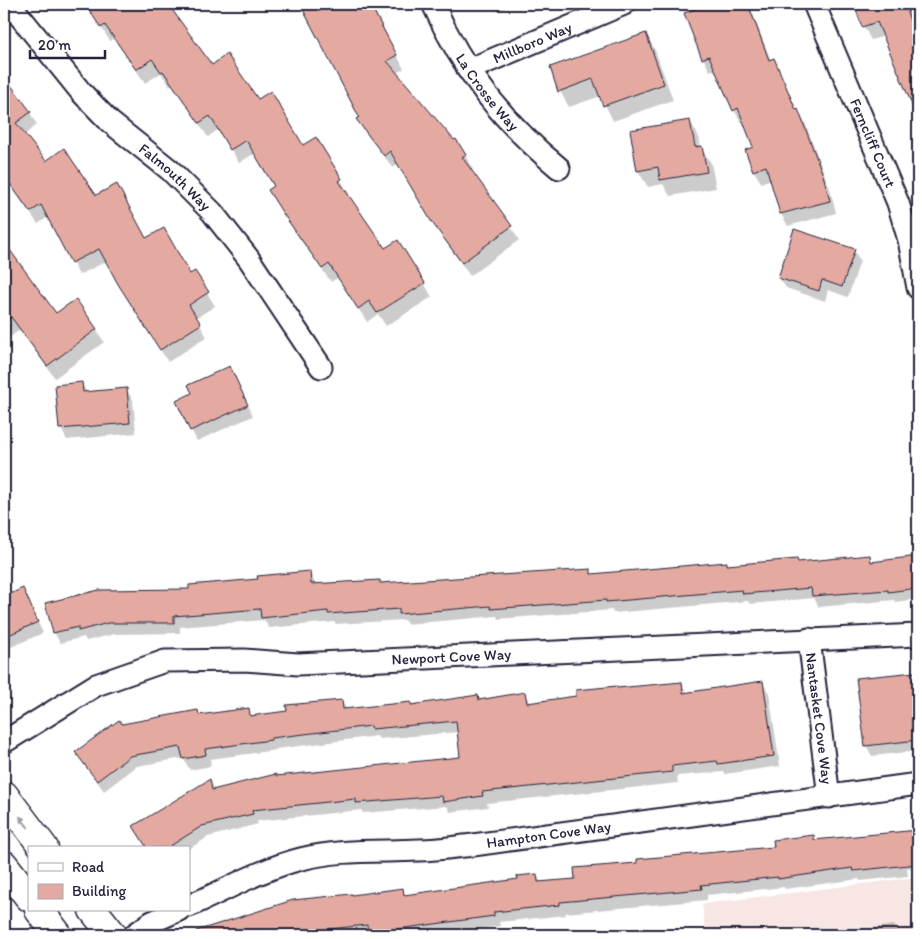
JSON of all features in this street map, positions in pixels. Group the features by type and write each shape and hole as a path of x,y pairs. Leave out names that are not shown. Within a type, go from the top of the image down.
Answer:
{"main road":[{"path":"4,795 42,846"},
{"path":"4,865 28,896"},
{"path":"41,912 58,935"},
{"path":"95,912 113,935"}],"street":[{"name":"Falmouth Way","path":"10,4 81,92 110,122 170,170 212,212 249,259 321,366"},
{"name":"La Crosse Way","path":"433,4 468,70 498,110 536,149 559,168"},
{"name":"Millboro Way","path":"468,70 624,4"},
{"name":"Ferncliff Court","path":"814,4 898,203 909,240 918,288"},
{"name":"Newport Cove Way","path":"4,742 96,685 165,661 244,660 298,664 918,635"},
{"name":"Nantasket Cove Way","path":"809,639 829,797"},
{"name":"Hampton Cove Way","path":"190,906 258,873 302,859 344,853 421,850 473,845 918,784"},
{"path":"134,935 152,922 174,912"}],"shaded area":[{"path":"918,877 918,935 706,935 702,904"}],"building":[{"path":"85,4 168,4 212,65 227,54 258,99 271,91 303,145 316,137 342,179 339,181 385,248 398,240 425,283 377,313 369,301 358,309 329,264 322,269 284,215 268,190 274,186 246,140 230,150 210,116 199,123 163,71 161,72 152,59 136,70 105,25 101,28"},
{"path":"300,4 370,4 397,55 387,61 454,140 456,139 466,155 462,157 512,226 462,263 431,221 390,151 384,156 356,119 359,117"},
{"path":"709,4 748,4 769,60 774,58 796,110 798,109 823,175 830,201 780,214 766,166 753,171 745,150 753,147 738,108 733,111 709,56 702,59 684,13"},
{"path":"854,4 918,4 918,8 907,12 918,43 918,119 877,22 862,27"},
{"path":"646,33 664,84 603,106 593,79 558,92 550,67"},
{"path":"4,76 31,112 16,123 46,161 64,148 96,195 117,184 146,238 164,228 190,274 195,271 209,292 189,305 201,324 160,350 118,284 99,249 71,263 41,205 30,212 4,175"},
{"path":"690,120 695,147 702,146 707,172 660,180 658,167 637,171 630,130"},
{"path":"794,229 855,249 842,287 822,280 819,291 778,278"},
{"path":"4,242 56,313 76,299 97,329 47,366 11,317 4,323"},
{"path":"230,366 248,405 190,431 176,401 192,393 188,385"},
{"path":"82,382 83,392 127,388 130,423 59,429 55,385"},
{"path":"870,555 871,562 918,556 918,588 888,592 888,590 812,596 811,588 743,594 742,590 606,602 606,600 491,609 490,606 399,614 399,609 328,614 328,611 261,618 260,609 174,616 174,623 108,623 78,631 78,627 53,633 45,603 99,590 189,589 189,585 258,579 257,576 310,571 311,584 380,580 380,583 591,569 591,574 727,562 727,565 797,559 798,562"},
{"path":"23,588 38,622 4,637 4,597"},
{"path":"915,672 918,700 918,740 865,746 856,678"},
{"path":"763,681 774,756 718,764 717,761 672,766 672,772 482,792 483,796 443,802 442,796 356,803 356,799 252,810 253,814 202,826 170,846 146,846 133,826 210,779 212,790 276,774 276,776 460,757 456,721 372,729 371,726 271,738 271,740 205,749 206,755 183,759 180,747 130,756 97,781 75,752 119,720 122,724 198,710 199,715 249,708 250,716 287,711 286,705 342,700 343,709 411,702 411,705 478,695 479,700 525,692 527,703 576,696 576,690 682,682 683,693"},
{"path":"918,830 918,864 853,871 852,868 778,879 778,877 701,885 702,889 560,902 560,905 494,912 494,916 368,933 367,925 291,933 292,935 196,935 196,931 293,900 403,888 404,895 518,879 517,876 537,874 538,882 575,879 574,868 637,863 637,859 774,847 773,840 814,835 814,840"}]}
